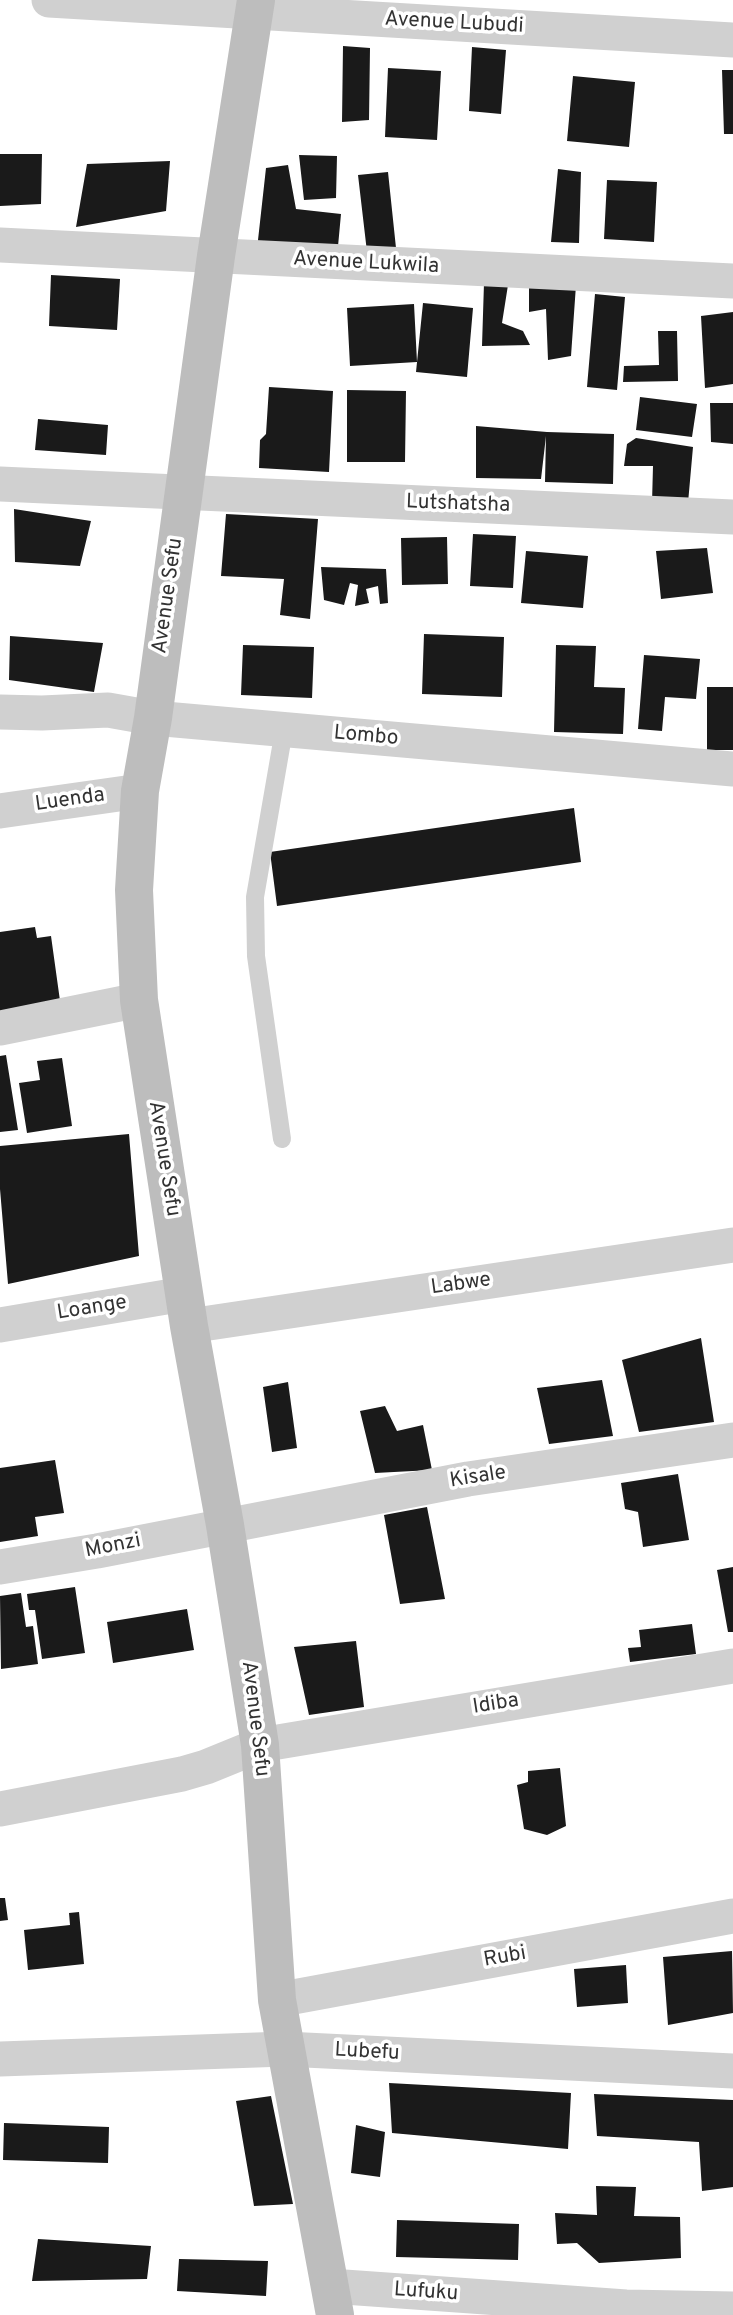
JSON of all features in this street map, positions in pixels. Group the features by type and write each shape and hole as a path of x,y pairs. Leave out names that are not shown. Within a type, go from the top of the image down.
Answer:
{"main road":[{"name":"Avenue Sefu","path":"255,6 216,257 153,718 140,791 134,890 139,1000 187,1310 260,1745 277,2000 332,2300"}],"street":[{"name":"Avenue Lubudi","path":"49,0 255,6 733,40"},
{"name":"Avenue Lukwila","path":"0,245 733,281"},
{"name":"Lutshatsha","path":"0,484 733,517"},
{"name":"Lombo","path":"0,712 108,710 153,718 733,769"},
{"name":"Luenda","path":"0,811 140,791"},
{"path":"0,1028 139,1000"},
{"name":"Labwe","path":"187,1310 733,1245"},
{"name":"Loange","path":"0,1325 187,1310"},
{"name":"Kisale","path":"225,1525 468,1479 733,1440"},
{"name":"Monzi","path":"0,1567 225,1525"},
{"name":"Idiba","path":"0,1808 182,1774 260,1745 733,1666"},
{"name":"Rubi","path":"277,2000 733,1916"},
{"name":"Lubefu","path":"0,2059 285,2049 733,2071"},
{"name":"Lufuku","path":"332,2300 733,2309"}],"lane":[{"path":"282,1139 256,956 255,897 284,730"}],"building":[{"path":"343,46 370,48 369,120 342,122"},
{"path":"472,47 506,50 501,114 469,111"},
{"path":"388,68 441,71 437,140 385,137"},
{"path":"722,70 733,70 733,134 724,134"},
{"path":"573,76 635,82 629,147 567,141"},
{"path":"0,154 42,154 41,204 0,206"},
{"path":"299,155 337,156 336,198 304,200"},
{"path":"170,161 166,211 76,227 87,164"},
{"path":"288,165 296,209 341,214 337,257 257,249 266,168"},
{"path":"558,169 581,172 579,243 551,242"},
{"path":"388,172 396,248 367,252 358,175"},
{"path":"607,180 657,182 654,242 604,239"},
{"path":"51,275 120,279 117,330 49,326"},
{"path":"529,282 576,285 571,356 548,360 546,309 529,312"},
{"path":"484,283 508,285 502,323 523,331 530,345 482,346"},
{"path":"595,294 625,297 617,390 587,387"},
{"path":"423,303 473,308 467,377 416,372"},
{"path":"414,304 417,362 350,366 347,308"},
{"path":"733,312 733,384 705,388 701,316"},
{"path":"658,331 677,331 678,381 623,382 624,366 659,365"},
{"path":"269,387 333,391 329,472 259,468 260,440 266,434"},
{"path":"347,390 406,391 405,462 347,462"},
{"path":"640,397 697,404 692,437 636,430"},
{"path":"710,403 733,403 733,444 711,442"},
{"path":"38,419 108,425 106,455 35,450"},
{"path":"476,426 614,434 613,484 545,482 546,436 541,479 476,478"},
{"path":"636,438 693,447 688,503 652,503 653,466 624,466 627,444"},
{"path":"14,509 91,521 80,566 15,562"},
{"path":"226,514 318,519 310,619 280,615 284,579 221,576"},
{"path":"473,534 516,536 513,588 470,586"},
{"path":"447,537 448,584 402,585 401,538"},
{"path":"707,548 713,593 661,599 656,551"},
{"path":"526,551 588,556 583,608 521,603"},
{"path":"321,567 386,569 388,603 380,604 378,586 366,589 369,603 355,606 358,585 350,583 344,605 324,600"},
{"path":"424,634 504,637 502,697 422,694"},
{"path":"10,636 103,643 94,692 9,680"},
{"path":"243,645 314,647 312,698 241,695"},
{"path":"556,645 596,646 594,687 625,688 623,734 554,732"},
{"path":"644,655 700,659 696,699 665,697 662,731 638,729"},
{"path":"707,687 733,687 733,750 707,750"},
{"path":"574,808 581,862 277,906 270,852"},
{"path":"35,927 37,938 51,936 61,1008 0,1017 0,932"},
{"path":"6,1055 18,1130 0,1132 0,1056"},
{"path":"62,1058 72,1126 27,1133 19,1083 40,1080 37,1061"},
{"path":"129,1134 139,1256 8,1284 0,1189 0,1146"},
{"path":"701,1338 714,1422 639,1432 622,1360"},
{"path":"602,1380 613,1436 549,1444 537,1388"},
{"path":"288,1382 297,1448 272,1452 263,1387"},
{"path":"385,1406 397,1431 423,1425 432,1470 375,1473 360,1411"},
{"path":"55,1460 64,1513 35,1517 38,1536 0,1542 0,1468"},
{"path":"678,1474 689,1540 643,1547 638,1512 625,1509 621,1483"},
{"path":"427,1507 445,1599 400,1604 384,1515"},
{"path":"733,1567 733,1632 728,1632 717,1570"},
{"path":"75,1587 85,1653 42,1659 35,1610 29,1610 27,1594"},
{"path":"21,1593 26,1627 33,1626 38,1664 1,1669 0,1596"},
{"path":"187,1609 194,1650 113,1663 107,1622"},
{"path":"692,1624 696,1654 630,1662 628,1648 641,1647 639,1630"},
{"path":"356,1641 364,1707 309,1715 294,1647"},
{"path":"560,1768 566,1826 547,1835 524,1829 517,1785 528,1782 528,1771"},
{"path":"0,1898 5,1898 8,1920 0,1921"},
{"path":"79,1912 84,1964 28,1970 24,1930 70,1925 69,1913"},
{"path":"732,1951 733,2013 668,2025 663,1957"},
{"path":"626,1965 628,2003 577,2007 574,1969"},
{"path":"389,2083 571,2093 568,2149 392,2133"},
{"path":"594,2094 733,2100 733,2187 702,2191 699,2142 597,2136"},
{"path":"271,2096 293,2204 254,2206 236,2101"},
{"path":"4,2123 109,2127 108,2163 3,2160"},
{"path":"356,2125 385,2132 380,2177 351,2173"},
{"path":"596,2186 636,2187 634,2216 680,2217 681,2258 599,2263 577,2243 557,2244 555,2213 597,2215"},
{"path":"397,2220 519,2224 518,2260 396,2257"},
{"path":"38,2239 151,2246 147,2279 32,2281"},
{"path":"179,2259 268,2261 266,2296 177,2291"}]}
